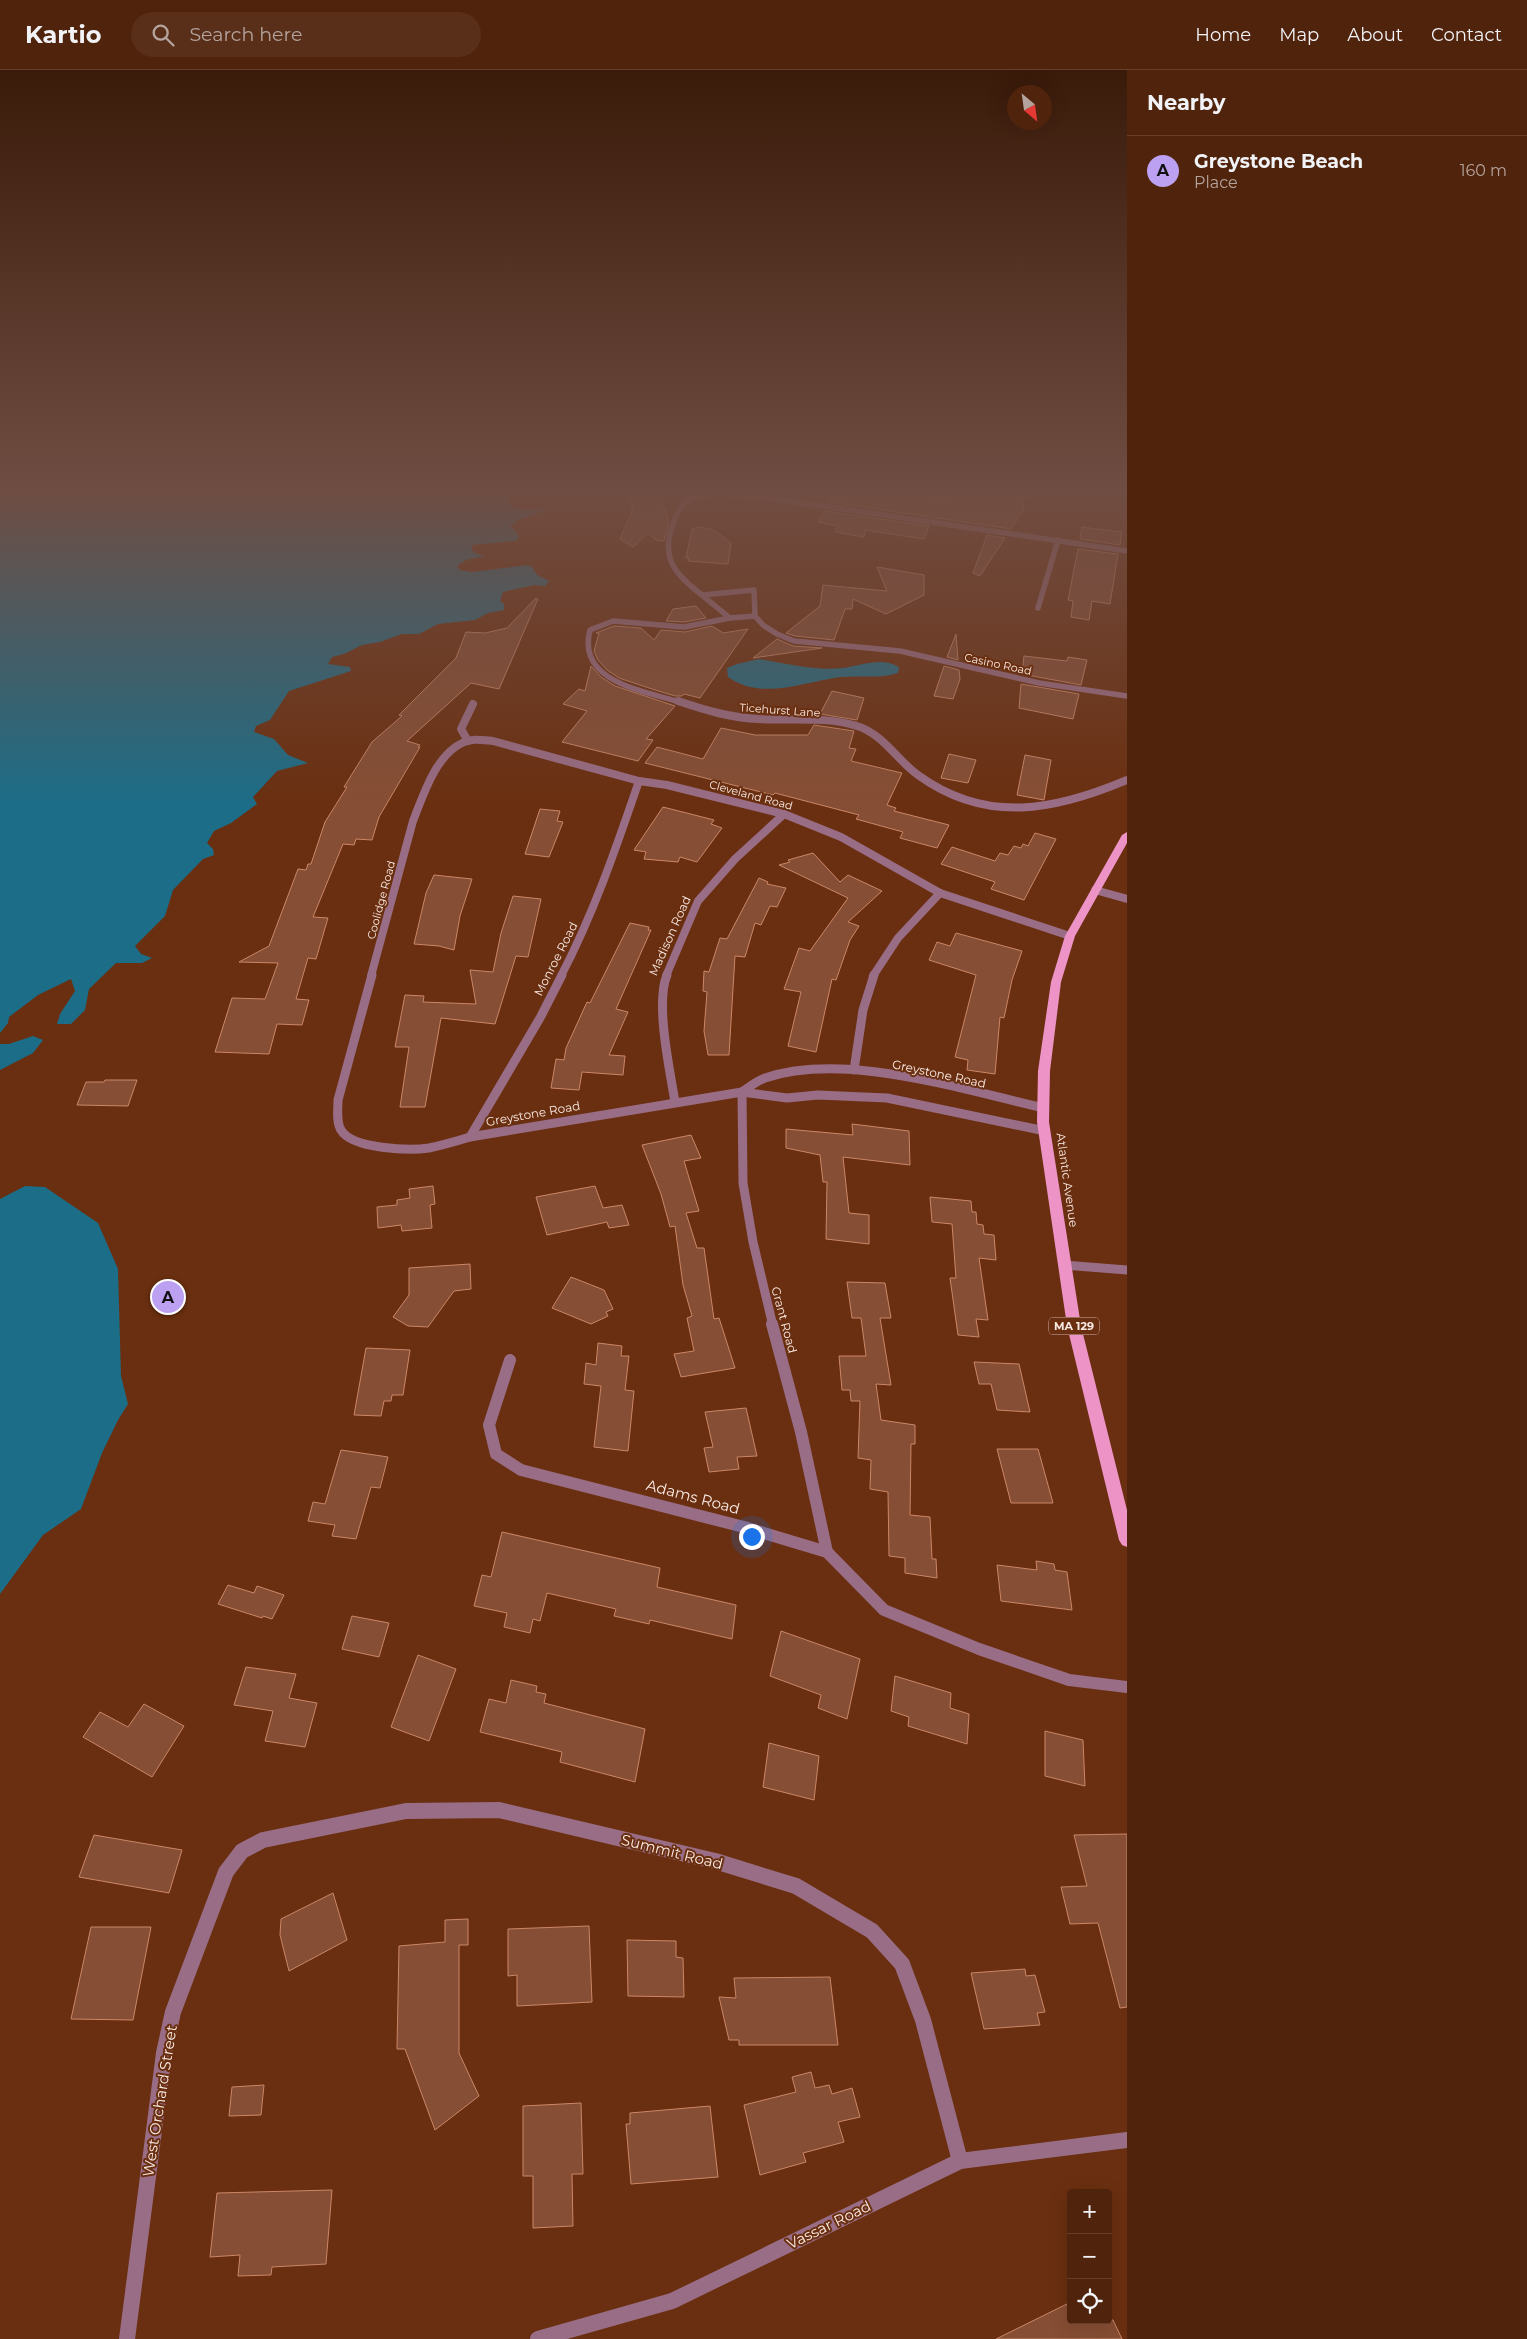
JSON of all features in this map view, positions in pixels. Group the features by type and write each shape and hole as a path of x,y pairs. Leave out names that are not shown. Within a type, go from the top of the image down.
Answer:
{"main road":[{"name":"Atlantic Avenue","path":"1127,835 1094,890 1070,936 1056,982 1044,1071 1045,1131 1074,1326 1127,1540"}],"street":[{"path":"699,593 730,618 755,616 754,593"},
{"path":"702,595 724,593"},
{"path":"1038,608 1042,593"},
{"name":"Casino Road","path":"755,616 763,625 777,634 794,640 900,651 1038,683 1127,696"},
{"name":"Ticehurst Lane","path":"730,618 684,627 610,620 590,630 588,651 591,661 612,680 709,711 742,718 832,723 862,728 876,734 911,769 928,782 950,793 979,802 1021,808 1043,808 1071,802 1127,780"},
{"path":"468,742 461,729 473,704"},
{"name":"Cleveland Road","path":"468,742 473,740 493,742 639,781 667,785 784,814 841,836 940,893 1070,936"},
{"name":"Coolidge Road","path":"338,1122 338,1100 413,820 429,784 450,751 468,742"},
{"name":"Monroe Road","path":"470,1137 540,1018 584,933 601,892 639,781"},
{"name":"Madison Road","path":"676,1102 666,1047 662,986 698,901 735,859 784,814"},
{"path":"1094,890 1127,900"},
{"path":"854,1070 868,990 880,966 915,917 940,893"},
{"name":"Greystone Road","path":"742,1092 764,1078 819,1070 854,1070 926,1082 1044,1108"},
{"name":"Greystone Road","path":"338,1122 344,1134 364,1143 397,1148 426,1148 470,1137 742,1092 787,1098 818,1096 887,1098 1045,1131"},
{"name":"Grant Road","path":"742,1092 743,1181 762,1292 798,1417 814,1499 827,1552"},
{"path":"1064,1265 1127,1270"},
{"name":"Adams Road","path":"510,1360 489,1425 496,1454 521,1470 744,1527 827,1552 884,1610 979,1649 1069,1680 1127,1687"},
{"name":"Summit Road","path":"226,1872 242,1852 263,1840 296,1832 406,1811 499,1810 715,1861 796,1886 872,1931 902,1964 923,2020 960,2161"},
{"name":"West Orchard Street","path":"127,2339 164,2053 173,2012 226,1872"},
{"name":"Vassar Road","path":"538,2339 672,2301 960,2161 1127,2140"}],"water":[{"path":"0,593 503,593 500,601 504,604 504,610 488,613 475,620 438,624 419,634 402,634 380,642 362,645 344,654 332,657 328,664 350,667 351,671 289,691 270,720 256,726 254,732 274,739 288,755 308,763 277,771 253,797 257,804 231,823 214,831 207,843 213,849 214,855 203,859 173,890 165,916 135,946 141,954 152,958 142,963 116,963 89,989 85,1010 71,1024 57,1024 60,1014 75,991 71,979 38,995 9,1017 8,1023 0,1033"},
{"path":"759,659 832,669 878,662 885,662 899,667 898,673 891,675 840,677 797,686 769,689 741,684 728,677 727,668"},
{"path":"33,1036 43,1040 33,1053 0,1070 0,1044 9,1044"},
{"path":"25,1186 45,1187 98,1223 118,1269 121,1376 128,1404 102,1453 81,1509 43,1535 0,1594 0,1199"}],"building":[{"path":"822,593 924,593 924,595 886,614 853,599 852,609 845,609 834,640 795,636 786,633 820,606"},
{"path":"1069,593 1112,593 1110,604 1092,601 1089,620 1071,617 1073,601 1068,600"},
{"path":"536,598 538,599 499,689 471,683 407,741 420,745 418,747 420,747 379,817 372,840 356,839 354,845 343,844 313,917 328,918 316,959 308,958 296,999 309,1000 302,1025 277,1024 269,1054 215,1052 232,998 265,999 278,963 239,962 269,946 298,869 306,870 308,864 311,864 325,822 372,742 402,716 399,715 456,658 466,632 485,633 507,628"},
{"path":"696,606 706,618 684,622 666,621 673,609"},
{"path":"614,626 641,628 654,640 661,630 685,632 712,626 723,633 748,629 700,698 684,694 682,696 675,696 619,678 607,670 598,660 594,651 599,633 596,633"},
{"path":"956,634 958,660 947,657"},
{"path":"777,639 793,646 822,648 753,658"},
{"path":"1024,656 1067,661 1068,657 1087,660 1081,685 1022,674"},
{"path":"591,666 601,677 615,686 675,706 646,739 653,740 638,761 562,742 587,711 563,704 579,689 585,691"},
{"path":"944,666 959,670 960,679 953,699 934,696"},
{"path":"1021,684 1079,694 1073,719 1019,708"},
{"path":"832,691 864,698 857,720 820,714"},
{"path":"814,725 854,731 849,748 856,749 851,761 902,773 887,805 896,808 894,811 949,825 937,848 900,838 903,832 856,819 859,815 775,793 773,795 645,763 657,747 703,759 721,728 755,735 808,735"},
{"path":"949,754 976,760 968,783 941,778"},
{"path":"1025,755 1051,760 1044,800 1017,795"},
{"path":"663,807 714,820 711,824 722,828 697,862 680,857 678,862 644,859 646,852 634,850"},
{"path":"540,809 560,811 557,821 563,822 549,857 525,854"},
{"path":"1035,833 1056,839 1024,900 991,889 995,882 941,864 952,847 995,861 1000,853 1008,855 1014,846 1021,848 1023,844 1028,846"},
{"path":"813,853 840,882 848,875 882,891 848,922 859,926 850,940 836,980 832,979 816,1052 788,1046 801,992 784,989 799,948 810,951 848,898 779,865 790,862 788,860"},
{"path":"434,875 472,879 460,916 454,950 439,946 414,944 426,893"},
{"path":"759,878 768,882 767,884 786,888 777,907 770,906 761,925 755,923 745,957 735,956 729,1055 708,1055 704,1031 707,992 703,991 704,971 709,972 720,938 727,939"},
{"path":"513,896 541,899 528,957 516,956 495,1024 441,1018 425,1107 400,1107 409,1047 395,1047 405,995 424,996 423,1002 476,1004 470,970 493,972 501,933"},
{"path":"630,923 649,927 648,930 651,930 616,1009 628,1012 609,1055 625,1056 623,1075 582,1072 579,1090 551,1088 556,1059 564,1060 566,1048 587,1002 590,1003"},
{"path":"956,933 1022,951 1012,980 1004,1018 1000,1017 995,1074 967,1070 968,1060 955,1057 976,975 929,960 937,942 950,946"},
{"path":"105,1080 137,1080 128,1106 77,1105 86,1082 104,1082"},
{"path":"852,1124 909,1131 910,1165 843,1157 849,1213 869,1215 869,1244 826,1239 827,1182 823,1182 820,1155 786,1148 786,1129 853,1135"},
{"path":"691,1135 701,1158 684,1161 699,1211 686,1213 697,1248 704,1248 714,1319 719,1318 735,1368 681,1377 674,1354 694,1351 687,1318 692,1316 683,1285 675,1226 670,1227 661,1194 642,1145"},
{"path":"433,1186 435,1204 430,1205 432,1228 402,1231 401,1225 378,1228 377,1207 397,1205 397,1200 410,1198 409,1189"},
{"path":"595,1186 603,1208 622,1205 629,1225 609,1228 607,1222 547,1235 536,1197"},
{"path":"930,1197 971,1201 972,1212 976,1212 977,1224 983,1225 984,1234 994,1235 996,1260 979,1258 988,1320 976,1319 979,1337 958,1335 950,1278 956,1278 952,1224 932,1222"},
{"path":"470,1264 471,1289 454,1291 428,1327 408,1326 393,1317 409,1295 409,1268"},
{"path":"571,1277 604,1290 613,1309 606,1312 608,1316 591,1324 552,1308"},
{"path":"847,1282 885,1283 891,1318 880,1318 891,1385 876,1384 881,1420 915,1425 915,1444 911,1444 910,1515 930,1517 932,1559 936,1559 937,1578 905,1573 905,1558 889,1556 888,1492 870,1489 871,1460 858,1458 860,1401 851,1401 850,1390 842,1390 839,1356 866,1356 861,1318 852,1318"},
{"path":"598,1343 622,1346 621,1356 629,1356 625,1390 634,1391 628,1451 594,1447 601,1386 584,1384 586,1363 596,1365"},
{"path":"366,1348 410,1350 403,1395 392,1395 391,1401 384,1401 381,1416 354,1415"},
{"path":"974,1362 1019,1364 1030,1412 997,1410 991,1384 979,1384"},
{"path":"746,1408 757,1456 737,1457 739,1469 709,1472 704,1448 713,1447 705,1412"},
{"path":"997,1449 1038,1449 1053,1503 1011,1503"},
{"path":"341,1450 388,1457 380,1488 371,1487 356,1539 332,1536 335,1525 308,1521 313,1502 325,1504"},
{"path":"502,1532 660,1568 657,1587 736,1605 732,1639 650,1620 649,1624 614,1616 616,1609 547,1593 540,1621 533,1619 530,1633 504,1627 507,1613 474,1606 482,1575 491,1577"},
{"path":"1036,1561 1054,1564 1055,1570 1067,1572 1072,1610 1001,1601 997,1565 1037,1570"},
{"path":"228,1585 254,1593 257,1586 284,1595 272,1619 263,1616 262,1618 218,1604"},
{"path":"352,1616 389,1623 379,1657 342,1649"},
{"path":"781,1631 860,1659 847,1719 818,1708 821,1695 770,1676"},
{"path":"418,1655 456,1669 429,1741 391,1727"},
{"path":"246,1667 296,1674 289,1698 317,1703 305,1747 265,1741 273,1711 234,1705"},
{"path":"895,1676 951,1693 950,1708 969,1714 967,1744 908,1726 909,1717 891,1711"},
{"path":"511,1680 537,1686 536,1692 546,1694 544,1703 645,1729 635,1782 560,1762 562,1752 480,1732 489,1699 506,1703"},
{"path":"144,1704 184,1726 152,1777 83,1737 100,1712 128,1727"},
{"path":"1045,1731 1083,1740 1085,1786 1045,1776"},
{"path":"769,1743 819,1756 814,1800 763,1787"},
{"path":"1127,1834 1127,2007 1120,2008 1098,1923 1070,1924 1061,1887 1087,1886 1074,1835"},
{"path":"94,1835 182,1850 169,1893 79,1877"},
{"path":"333,1893 347,1940 289,1971 280,1935 281,1919"},
{"path":"468,1919 468,1945 459,1945 459,2053 479,2096 435,2130 405,2049 397,2049 399,1946 445,1942 445,1920"},
{"path":"589,1926 592,2002 517,2006 517,1975 508,1976 508,1929"},
{"path":"91,1927 151,1927 133,2020 71,2019"},
{"path":"627,1940 676,1941 676,1957 683,1958 684,1997 628,1996"},
{"path":"1025,1969 1026,1976 1035,1975 1045,2012 1037,2013 1040,2025 984,2029 971,1973"},
{"path":"830,1977 838,2045 739,2045 739,2040 729,2040 719,1997 736,1998 734,1978"},
{"path":"811,2072 815,2088 829,2085 832,2094 852,2088 860,2117 838,2122 844,2142 803,2153 806,2162 760,2175 744,2105 796,2092 792,2077"},
{"path":"264,2085 261,2115 229,2116 232,2087"},
{"path":"581,2103 583,2174 572,2174 573,2226 533,2228 533,2176 523,2176 523,2106"},
{"path":"710,2106 718,2177 631,2184 626,2124 630,2124 630,2113"},
{"path":"332,2190 326,2264 272,2267 271,2275 238,2276 240,2255 210,2257 217,2193"},
{"path":"1067,2304 1067,2324 1112,2324 1113,2320 1122,2339 996,2339"}],"place":[{"name":"Greystone Beach","path":"168,1297"}]}
